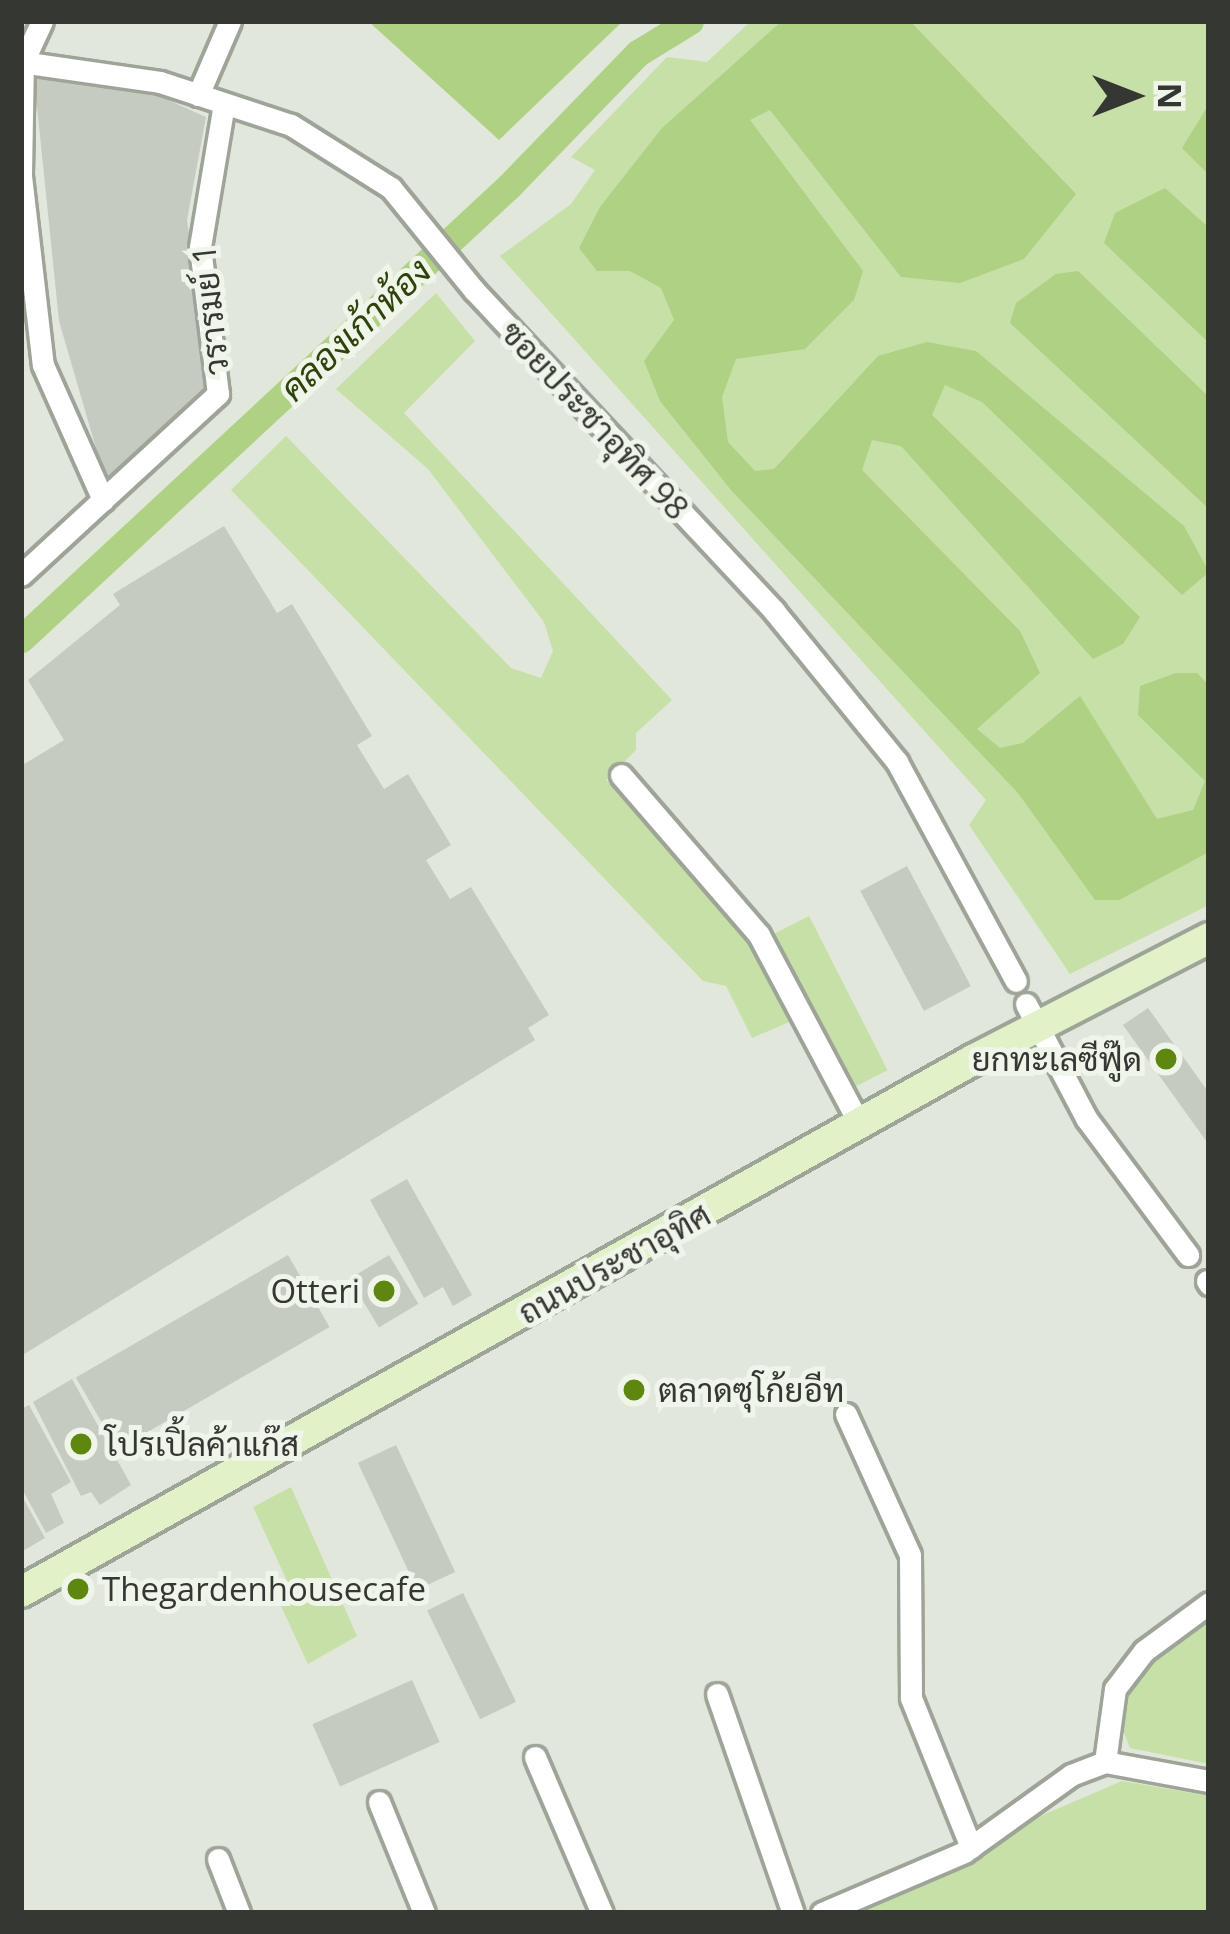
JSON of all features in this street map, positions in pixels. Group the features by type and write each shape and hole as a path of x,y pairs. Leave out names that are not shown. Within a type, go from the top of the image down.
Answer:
{"main road":[{"name":"ถนนประชาอุทิศ","path":"21,1592 860,1125 1031,1015 1209,938"}],"street":[{"path":"42,21 22,62 21,175 43,365 104,500"},
{"path":"198,95 230,21"},
{"name":"ซอยประชาอุทิศ 98","path":"22,62 198,95 291,125 346,155 412,210 474,290 774,610 897,762 1016,981"},
{"name":"วรารมย์ 1","path":"21,575 221,386 200,247 224,104"},
{"path":"621,775 759,935 860,1125"},
{"path":"1031,1015 1086,1118 1188,1255"},
{"path":"846,1414 910,1555 911,1698 971,1847"},
{"path":"1106,1762 1115,1689 1144,1651 1209,1603"},
{"path":"717,1694 794,1913"},
{"path":"535,1756 602,1913"},
{"path":"822,1913 971,1847 1071,1775 1106,1762 1209,1781"},
{"path":"380,1802 424,1913"},
{"path":"218,1859 239,1913"}],"shaded area":[{"path":"368,21 623,21 499,140"},
{"path":"751,21 1209,21 1209,905 1070,974 969,825 986,800 500,256 571,204 595,170 571,157 667,57 707,62"},
{"path":"782,21 910,21 1076,194 1024,259 960,283 901,277 770,110 750,120 863,271 854,300 805,349 736,359 722,397 728,442 755,471 774,469 878,356 927,342 976,351 1184,526 1209,572 1182,595 982,402 945,385 932,415 1140,617 1123,644 1093,659 901,446 872,440 862,470 1020,631 1040,673 977,729 1000,748 1023,743 1080,696 1157,819 1193,810 1205,781 1138,715 1140,686 1176,673 1197,673 1209,685 1209,852 1119,900 1095,900 1018,793 731,490 660,401 644,361 674,320 661,288 630,271 597,271 579,248 600,207 662,128"},
{"path":"1209,104 1209,175 1182,148"},
{"path":"1165,188 1209,228 1209,343 1104,243 1115,213"},
{"path":"1078,271 1209,397 1209,509 1010,323 1016,303 1056,274"},
{"path":"436,293 475,341 404,413 672,700 636,733 636,750 606,780 748,937 794,1020 752,1038 726,986 703,981 231,490 286,436 511,668 541,678 553,651 544,622 428,469 336,389"},
{"path":"809,916 888,1070 846,1091 767,937"},
{"path":"291,1487 357,1636 308,1664 273,1589 288,1583 253,1507"},
{"path":"1209,1617 1209,1764 1130,1748 1119,1720 1130,1690 1179,1630"},
{"path":"1122,1781 1209,1796 1209,1911 861,1913 965,1867 1029,1821"}],"building":[{"path":"34,77 157,95 206,117 187,220 210,385 107,486 59,321"},
{"path":"224,526 277,613 292,604 372,736 357,745 384,789 408,774 451,845 426,860 450,899 471,887 549,1015 528,1028 535,1040 21,1356 21,766 64,740 28,680 120,605 113,594"},
{"path":"907,866 971,986 924,1011 860,891"},
{"name":"ยกทะเลซีฟู๊ด","path":"1148,1008 1209,1093 1209,1145 1123,1025"},
{"path":"407,1179 472,1295 453,1306 443,1287 424,1298 370,1200"},
{"path":"288,1255 330,1327 117,1449 76,1378"},
{"name":"Otteri","path":"389,1255 418,1304 379,1328 350,1279"},
{"name":"โปรเปิ้ลค้าแก๊ส","path":"72,1379 131,1485 100,1505 91,1492 81,1496 33,1402"},
{"path":"29,1405 71,1482 51,1494 64,1523 46,1533 21,1487 21,1409"},
{"path":"396,1445 455,1572 417,1590 358,1463"},
{"path":"21,1494 45,1538 21,1552"},
{"path":"463,1593 516,1702 480,1719 427,1611"},
{"path":"412,1680 440,1742 340,1786 312,1724"}],"waterway":[{"name":"คลองเก้าห้อง","path":"21,639 508,187 638,53 690,21"}],"place":[{"name":"ยกทะเลซีฟู๊ด","path":"1166,1059"},
{"name":"Otteri","path":"384,1291"},
{"name":"ตลาดซุโก้ยอีท","path":"634,1390"},
{"name":"โปรเปิ้ลค้าแก๊ส","path":"81,1444"},
{"name":"Thegardenhousecafe","path":"78,1589"}]}
